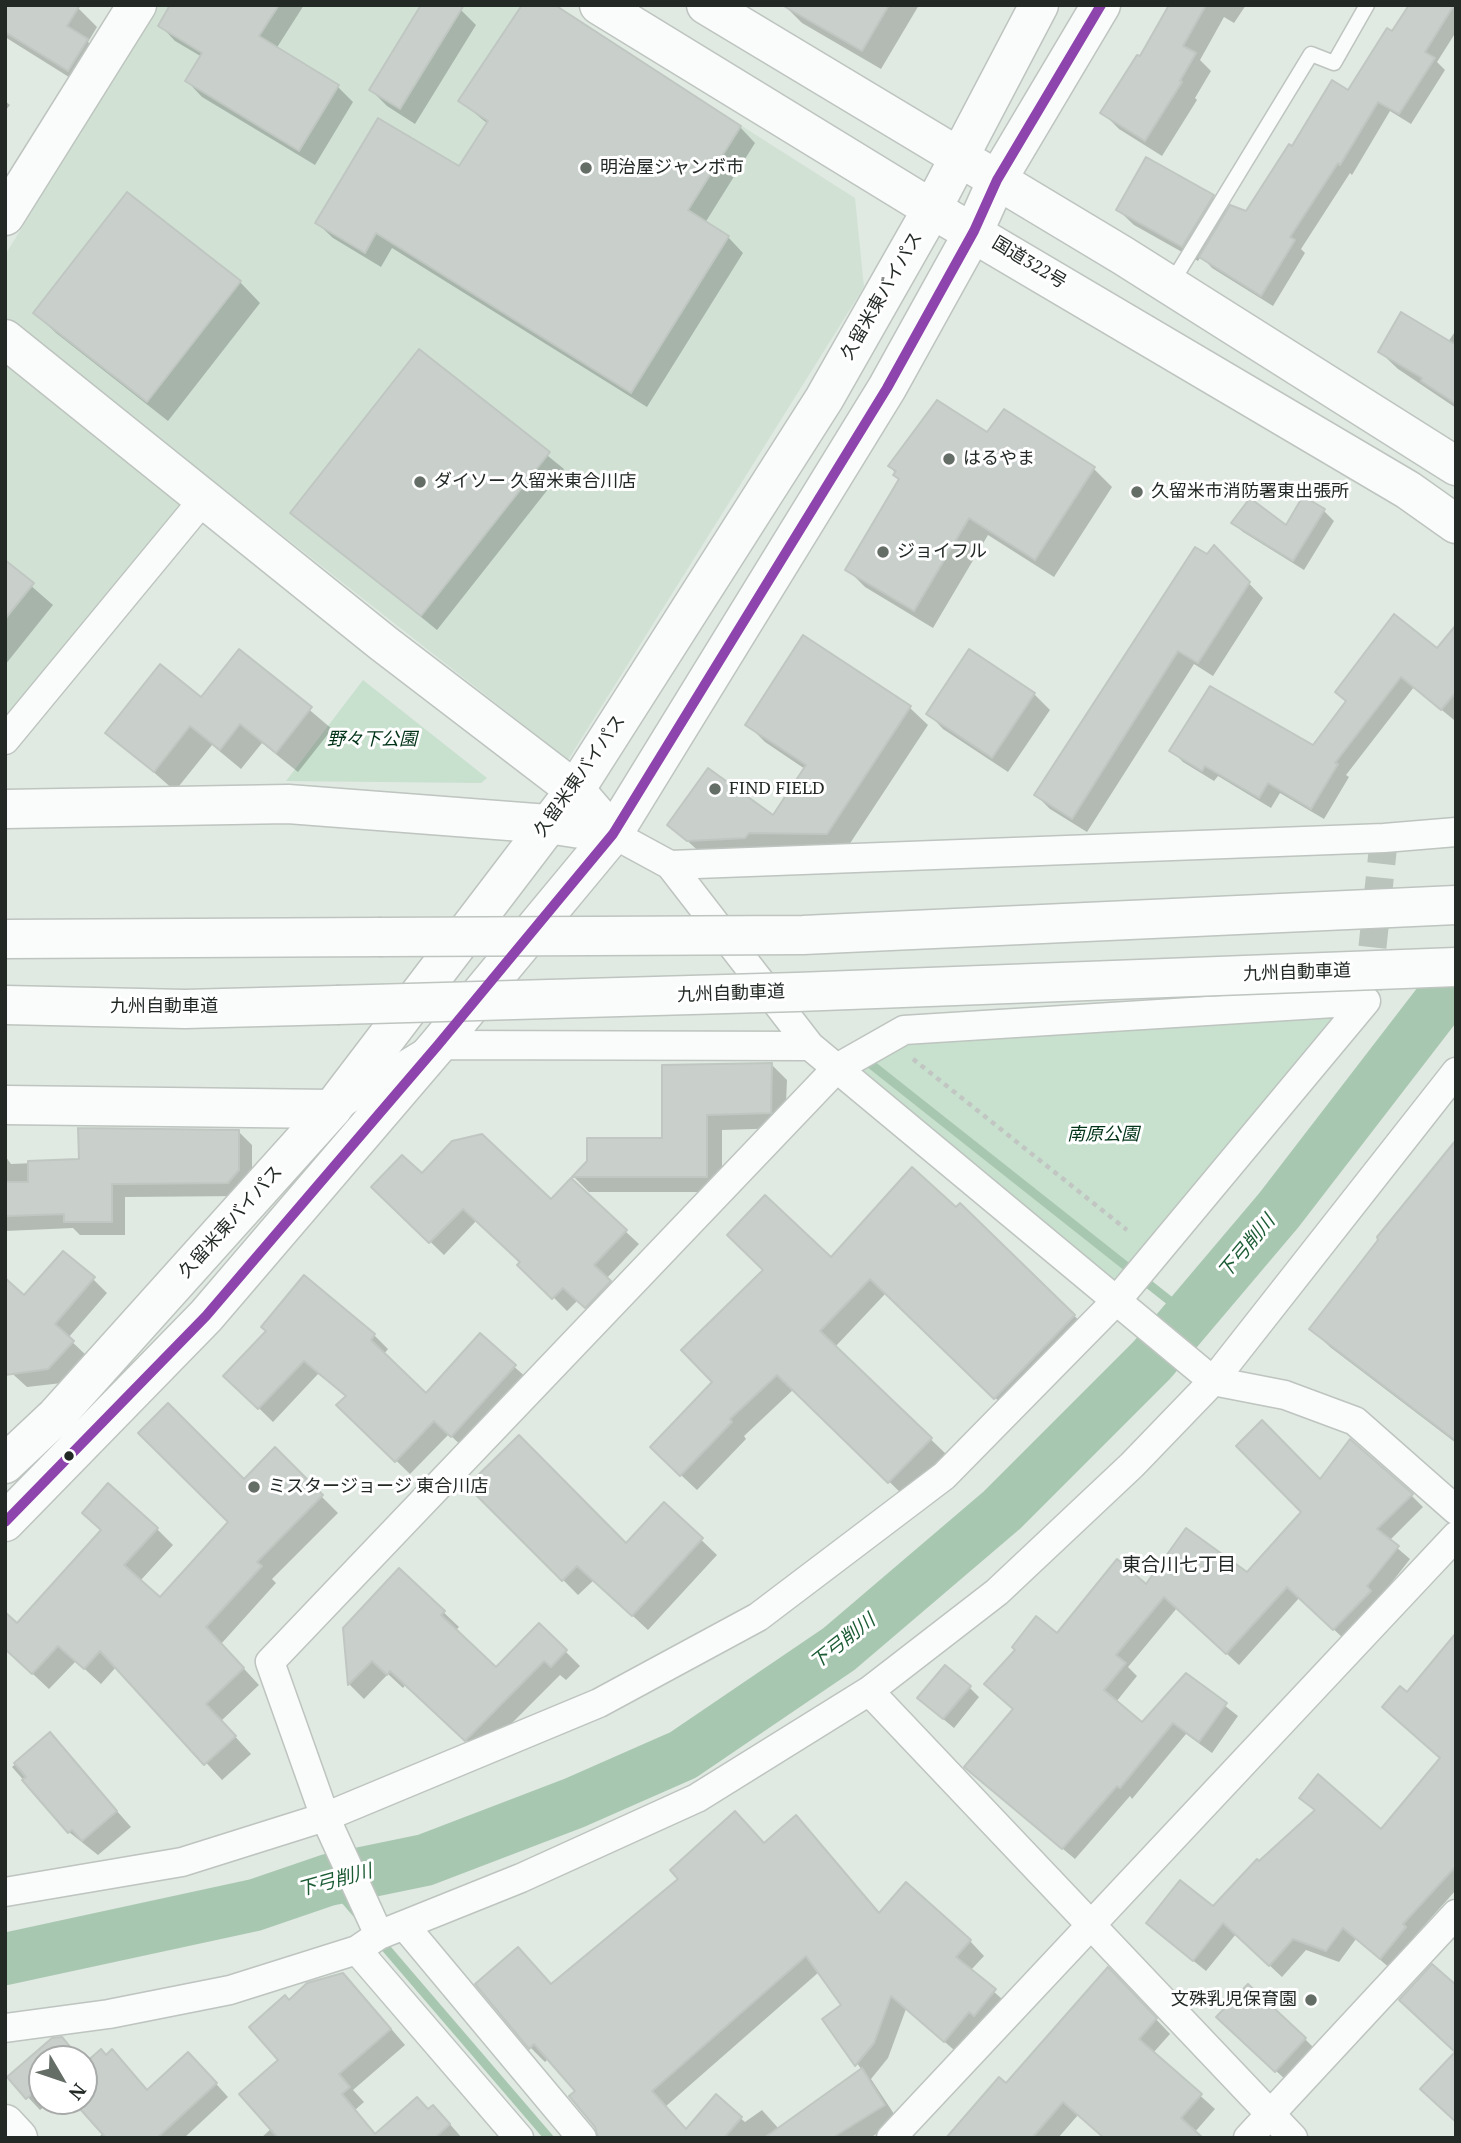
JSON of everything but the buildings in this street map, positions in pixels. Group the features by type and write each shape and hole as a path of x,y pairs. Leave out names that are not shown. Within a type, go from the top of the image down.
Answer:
{"main road":[{"path":"5,216 137,5"},
{"name":"国道322号","path":"599,5 932,209 974,231 1408,490 1456,524"},
{"path":"706,5 1171,285 1456,466"},
{"name":"久留米東バイパス","path":"5,1464 56,1416 332,1109 575,790 824,399 932,209 1039,5"},
{"path":"5,1522 206,1316 438,1045 613,834 887,388 974,231 997,180 1101,5"},
{"path":"5,339 383,643 575,790 613,834"},
{"path":"5,809 288,804 548,824 613,834"},
{"path":"5,939 803,935 1456,905"},
{"name":"九州自動車道","path":"5,1005 185,1009 797,992 1456,967"},
{"path":"5,1017 185,1009"},
{"path":"5,1105 332,1109"},
{"path":"5,2124 18,2138"}],"street":[{"path":"5,740 203,500"},
{"path":"670,865 1384,838 1456,832"},
{"path":"613,834 670,865 810,1046 1213,1381 1285,1395 1355,1421 1456,1510"},
{"path":"5,1892 182,1862 325,1817 599,1703 758,1617 944,1476 1117,1300 1366,1001 904,1030 837,1068 270,1662 325,1817 380,1937 519,2138"},
{"path":"332,1109 438,1045 810,1046"},
{"path":"5,2028 109,2014 230,1990 380,1937 521,1878 696,1798 869,1691 997,1592 1132,1465 1213,1381 1456,1072"},
{"path":"891,2138 1456,1536"},
{"path":"869,1691 1293,2138"},
{"path":"1248,2138 1456,1914"},
{"path":"380,1937 582,2138"}],"lane":[{"path":"1171,285 1311,54 1334,63 1367,5"}],"path":[{"path":"887,1038 1126,1230"}],"shaded area":[{"path":"159,5 552,5 855,198 864,287 568,760 5,317 5,255"},
{"path":"5,358 192,500 5,731"}],"green space":[{"name":"野々下公園","path":"363,680 487,778 481,783 286,781"},
{"name":"南原公園","path":"1366,1001 1117,1300 837,1068 904,1030"}],"waterway":[{"name":"下弓削川","path":"5,1959 255,1905 328,1880 425,1860 574,1803 683,1755 839,1649 1002,1510 1152,1360 1279,1210 1456,980"},
{"path":"863,1058 1189,1316"},
{"path":"328,1880 359,1916"},
{"path":"379,1940 549,2138"}],"tunnel":[{"path":"1368,989 1384,838"}],"transit line":[{"path":"5,1522 206,1316 438,1045 613,834 887,388 974,231 997,180 1101,5"}],"place":[{"name":"明治屋ジャンボ市","path":"586,168"},
{"name":"はるやま","path":"949,459"},
{"name":"ダイソー 久留米東合川店","path":"420,482"},
{"name":"久留米市消防署東出張所","path":"1137,492"},
{"name":"ジョイフル","path":"883,552"},
{"name":"FIND FIELD","path":"715,789"},
{"name":"ミスタージョージ 東合川店","path":"254,1487"},
{"name":"文殊乳児保育園","path":"1311,2000"}],"district":[{"name":"東合川七丁目","path":"1179,1566"}]}
